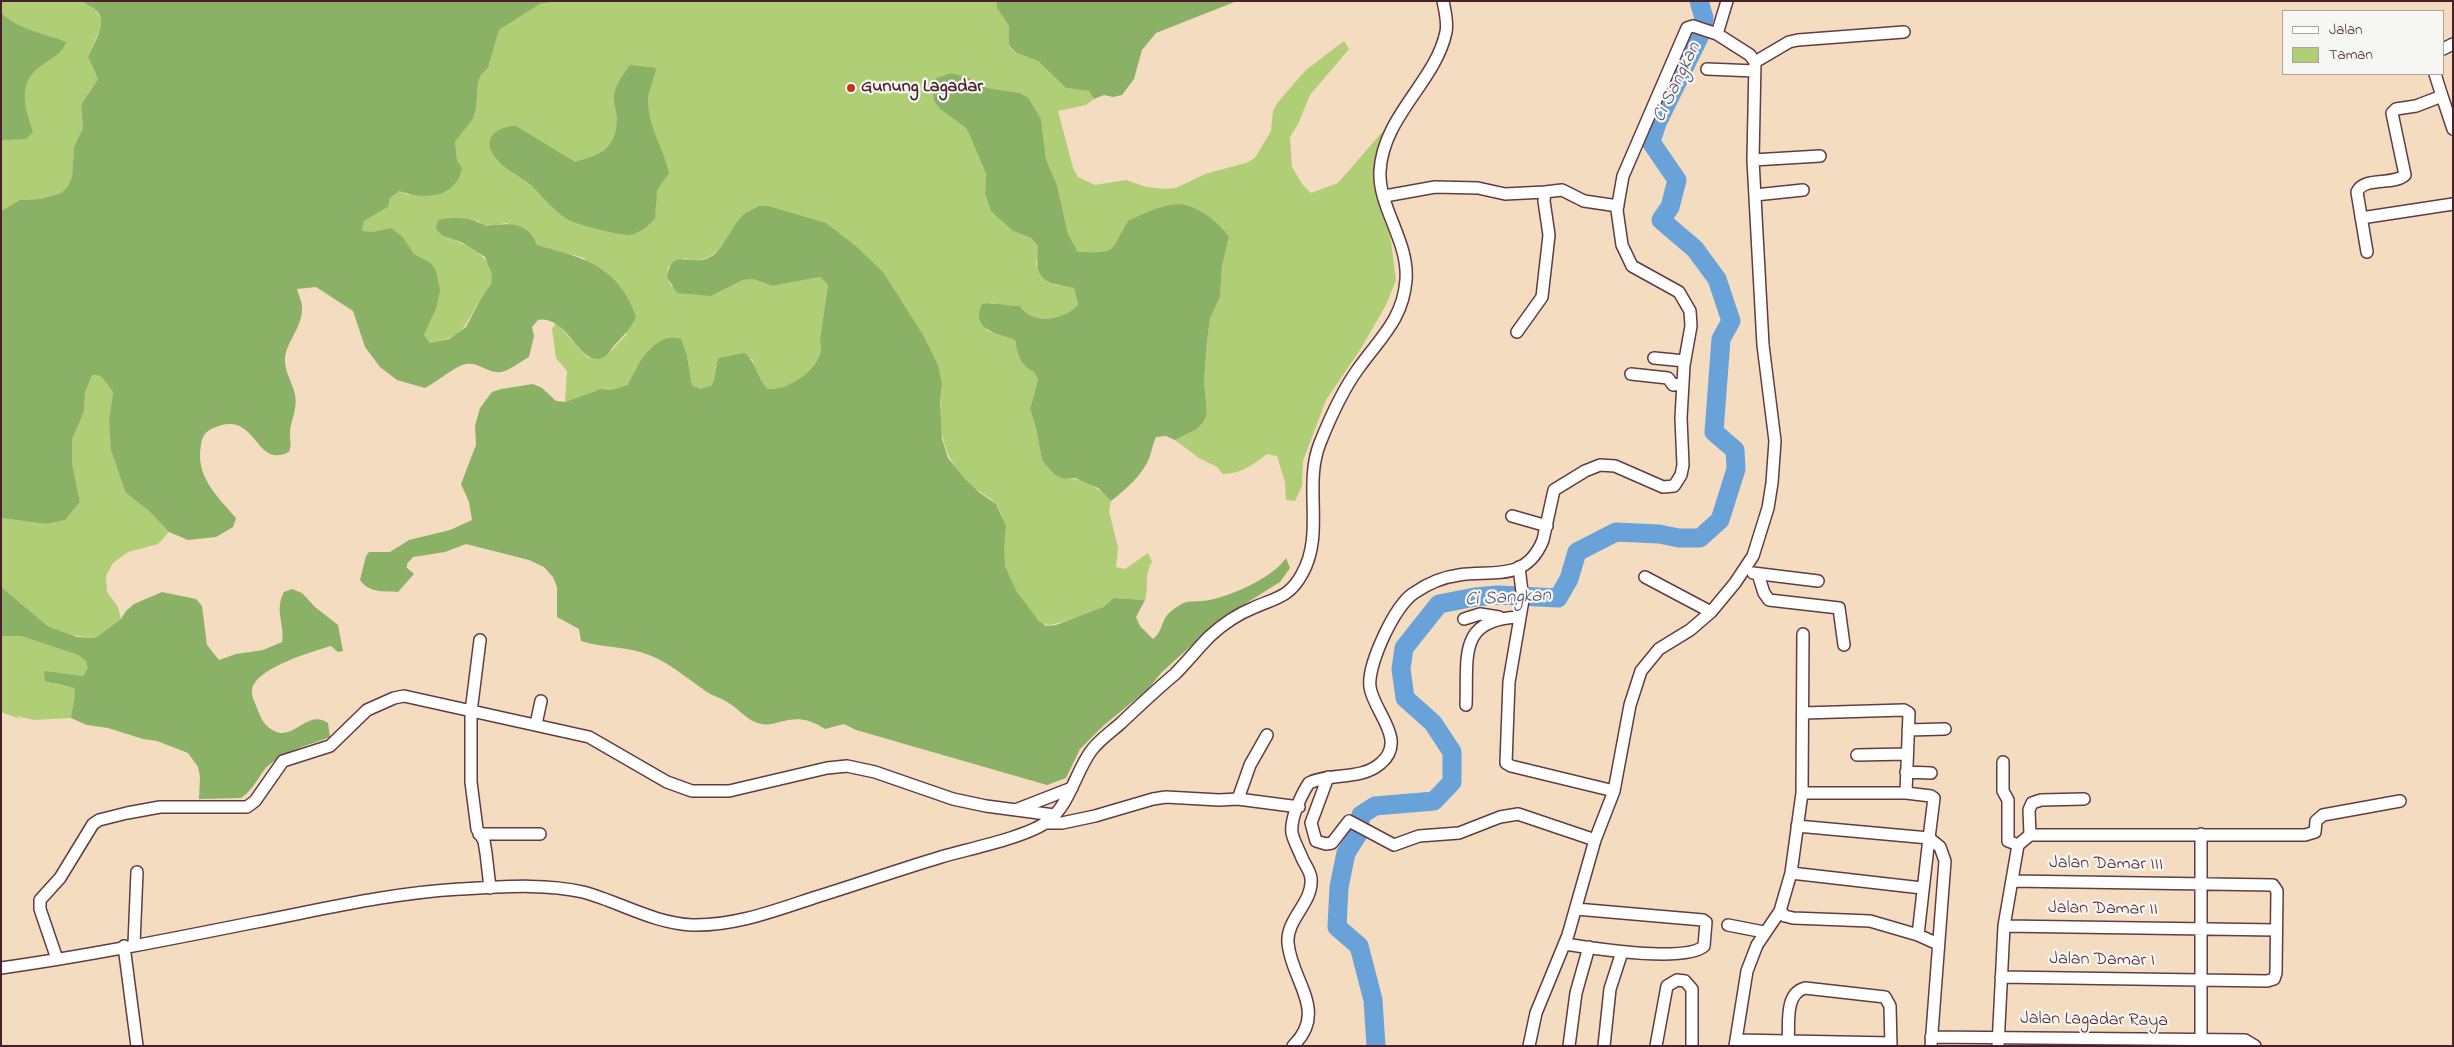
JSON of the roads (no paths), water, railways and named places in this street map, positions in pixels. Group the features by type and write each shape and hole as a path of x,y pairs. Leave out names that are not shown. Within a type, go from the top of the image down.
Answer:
{"street":[{"path":"1,968 388,896 490,888 547,887 584,893 650,917 674,923 694,925 722,923 750,918 901,869 998,841 1050,819 1072,788 1083,764 1096,744 1179,670 1211,636 1252,608 1276,601 1293,588 1304,572 1310,558 1312,541 1312,486 1318,446 1356,372 1395,321 1404,295 1406,264 1400,238 1385,196 1380,173 1383,154 1391,131 1428,71 1446,34 1448,27 1443,1"},
{"path":"1715,34 1728,1"},
{"path":"1289,806 1309,783 1328,777 1360,773 1374,768 1383,762 1389,751 1391,736 1372,698 1370,678 1376,656 1393,618 1411,594 1443,579 1460,575 1492,575 1519,567 1540,547 1540,524 1554,490 1578,474 1600,465 1616,466 1663,487 1674,486 1681,475 1683,465 1678,385 1680,360 1691,326 1688,305 1679,292 1672,287 1632,266 1622,245 1612,205 1622,176 1687,28 1691,25 1715,34 1750,56 1755,66 1753,160 1763,345 1775,441 1772,483 1763,528 1753,556 1744,570 1711,612 1690,630 1658,649 1641,671 1630,705 1614,791 1595,840 1576,909 1564,944 1536,1012 1529,1046"},
{"path":"1707,69 1755,66 1789,42 1798,40 1904,32"},
{"path":"2435,75 2453,129"},
{"path":"2367,252 2357,192 2360,186 2399,180 2405,176 2393,110 2416,106 2442,96"},
{"path":"1753,160 1820,156"},
{"path":"1385,196 1435,187 1478,188 1505,194 1562,190 1584,202 1612,205"},
{"path":"1755,196 1804,190"},
{"path":"1517,332 1542,297 1550,235 1544,201 1545,192"},
{"path":"2361,218 2453,204"},
{"path":"1654,358 1680,360"},
{"path":"1631,374 1666,378 1678,385"},
{"path":"1512,516 1540,524"},
{"path":"1519,567 1523,595 1509,682 1506,763 1511,766 1614,791"},
{"path":"1744,570 1758,574 1782,575 1818,581"},
{"path":"1758,574 1764,593 1769,600 1839,608 1844,645"},
{"path":"1645,577 1711,612"},
{"path":"1464,618 1480,614 1519,617"},
{"path":"1466,705 1470,643 1476,630 1487,622 1500,617"},
{"path":"1788,1043 1791,998 1799,989 1805,988 1880,995 1888,1000 1891,1044 1736,1043 1747,971 1764,932 1780,911 1791,873 1802,794 1804,634"},
{"path":"480,640 471,712 471,782 479,834 484,841 490,888"},
{"path":"57,959 40,909 40,900 60,878 88,830 99,820 160,807 237,808 250,805 282,761 330,746 367,710 394,698 404,696 589,737 667,782 692,791 729,791 827,768 847,766 875,772 953,799 1016,810 1062,823 1095,816 1153,799 1238,799 1289,806"},
{"path":"536,724 541,702"},
{"path":"1803,713 1906,710 1909,713 1906,793"},
{"path":"1908,730 1945,729"},
{"path":"1238,799 1250,765 1266,735"},
{"path":"1858,755 1907,754"},
{"path":"2003,762 2003,791 2008,800 2008,841 2018,844"},
{"path":"1906,772 1931,773"},
{"path":"1328,777 1311,823 1316,841 1326,844 1332,843 1348,823 1352,821 1387,843 1394,845 1419,836 1459,834 1500,816 1518,814 1595,840"},
{"path":"1016,810 1072,788"},
{"path":"1802,794 1906,793 1934,798 1918,935"},
{"path":"2030,835 2029,810 2032,803 2041,800 2084,799"},
{"path":"1998,1042 2004,926 2018,844 2030,835 2309,834 2315,832 2318,818 2323,814 2400,801"},
{"path":"1289,806 1293,836 1311,880 1308,897 1290,930 1288,945 1307,1000 1309,1019 1303,1036 1293,1046"},
{"path":"1797,826 1929,838 1940,847 1945,861 1931,1041"},
{"path":"479,834 540,834"},
{"path":"2201,834 2201,1040"},
{"path":"137,1046 129,945 138,872"},
{"path":"1791,873 1922,888"},
{"name":"Jalan Damar III","path":"2012,881 2273,885 2276,887 2276,930"},
{"path":"1564,944 1622,952 1691,952 1702,949 1704,946 1706,922 1703,920 1576,909"},
{"path":"1780,911 1789,918 1870,921 1918,935 1938,944"},
{"path":"1728,925 1764,932"},
{"name":"Jalan Damar II","path":"2004,926 2276,930"},
{"name":"Jalan Damar I","path":"2002,977 2267,981 2274,979 2276,973 2276,930"},
{"path":"1569,1046 1576,994 1589,947"},
{"path":"1604,1046 1610,989 1622,952"},
{"path":"1656,1046 1667,986 1677,980 1685,981 1692,989 1692,1046"},
{"name":"Jalan Lagadar Raya","path":"1931,1041 2189,1043 2201,1040 2248,1044"}],"waterway":[{"name":"Ci Sangkan","path":"1376,1046 1373,1000 1359,946 1337,927 1339,887 1346,853 1358,834 1361,815 1375,806 1434,801 1452,782 1452,752 1433,723 1405,698 1401,669 1404,648 1439,604 1498,595 1558,598 1569,579 1577,552 1616,532 1700,538 1720,520 1736,469 1735,450 1714,432 1721,339 1731,321 1717,279 1695,249 1661,220 1670,207 1677,180 1651,142 1657,123 1701,33 1704,18 1699,1"}],"place":[{"name":"Gunung Lagadar","path":"851,88"}]}
